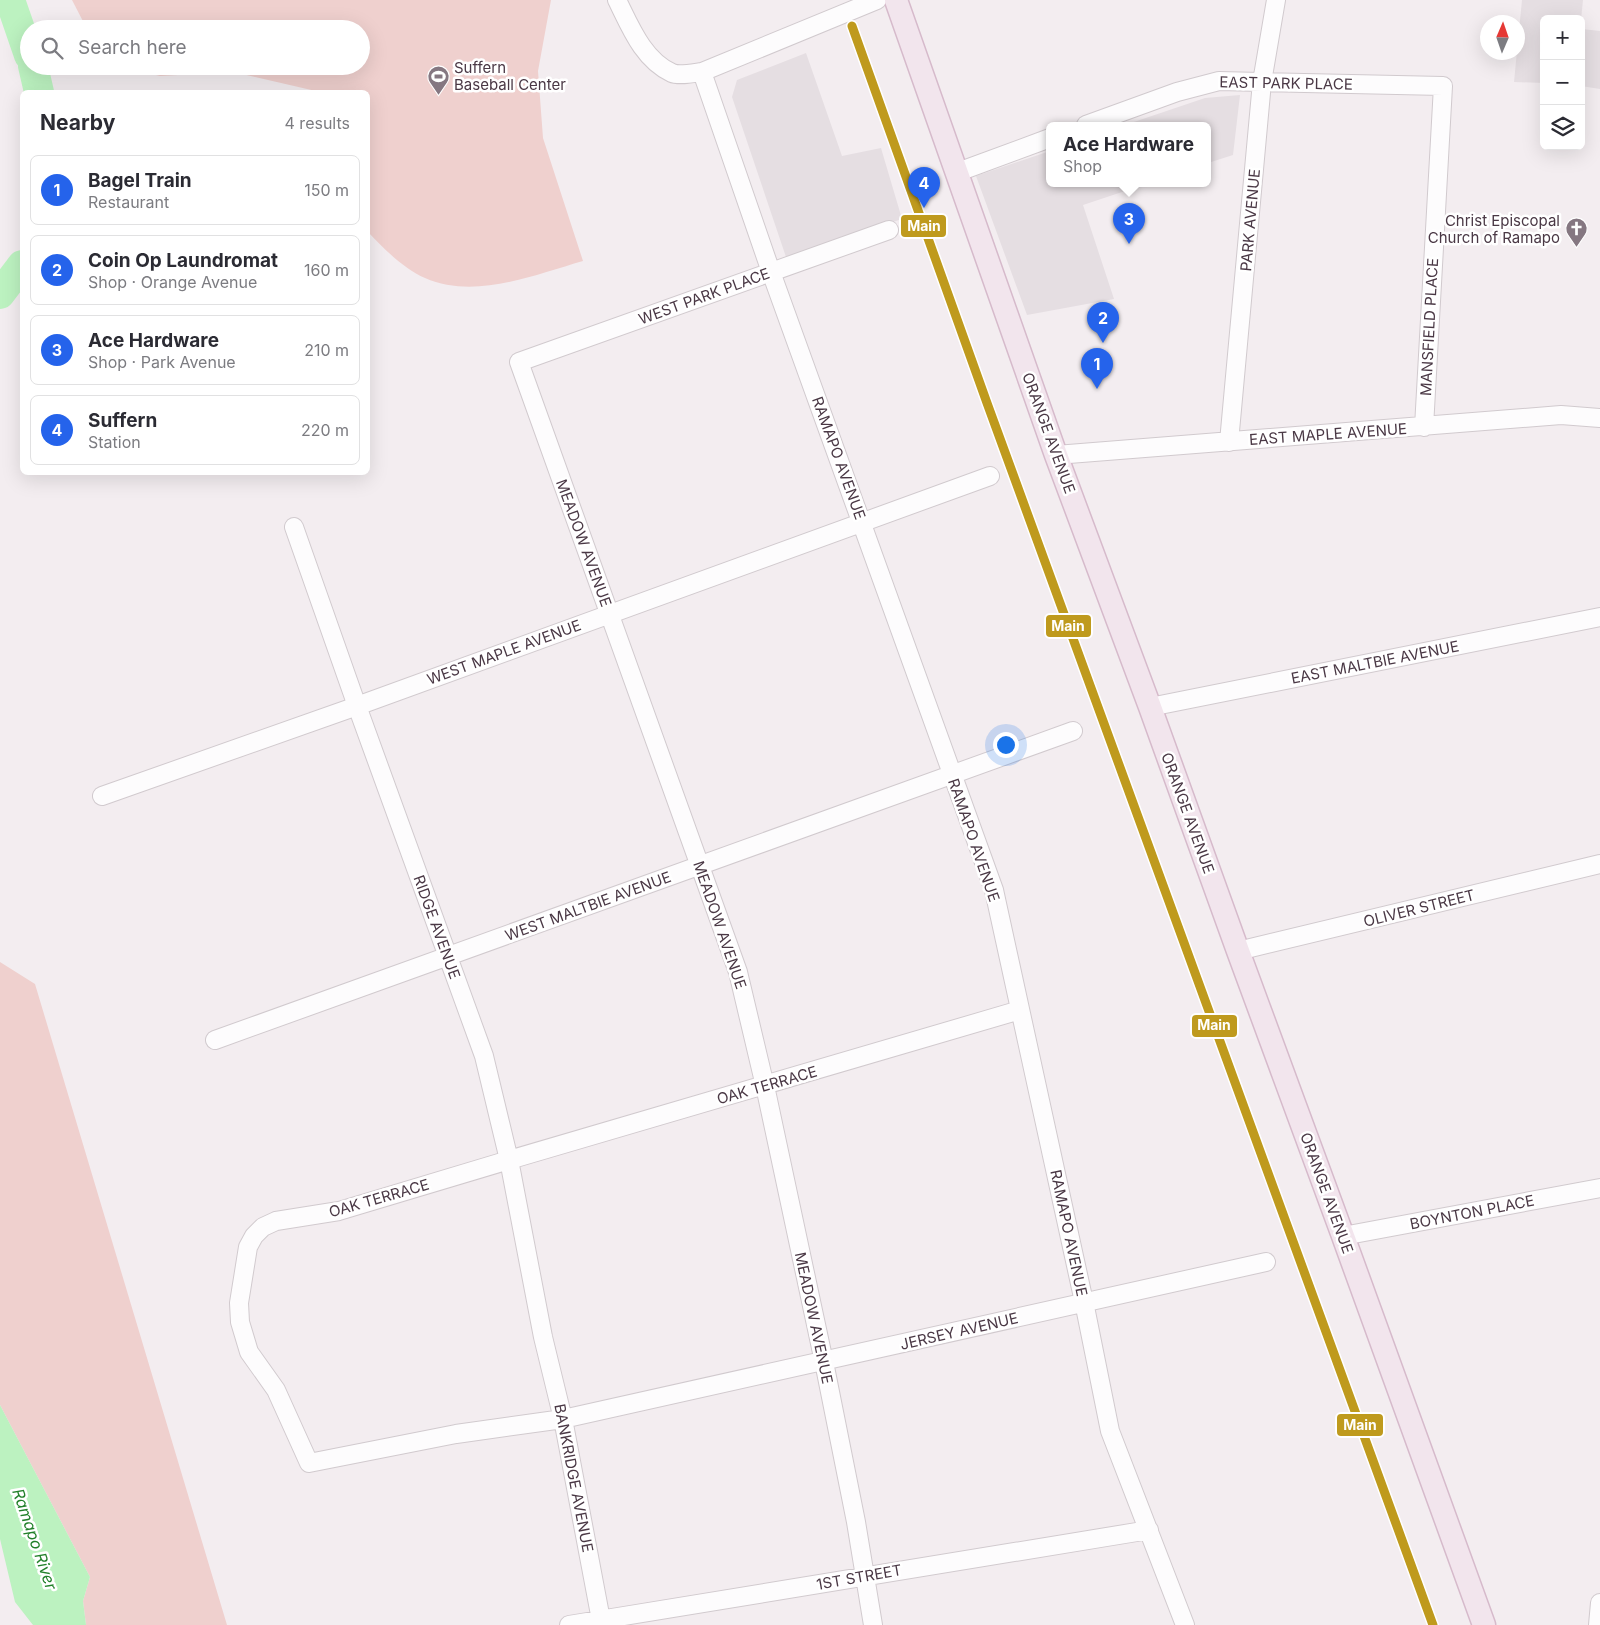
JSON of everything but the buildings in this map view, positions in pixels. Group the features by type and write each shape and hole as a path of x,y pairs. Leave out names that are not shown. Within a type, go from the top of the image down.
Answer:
{"main road":[{"name":"ORANGE AVENUE","path":"898,6 1056,455 1150,707 1484,1625"}],"street":[{"path":"617,0 649,57 673,74 702,72 877,0"},
{"name":"PARK AVENUE","path":"1230,442 1262,82 1276,0"},
{"name":"RAMAPO AVENUE","path":"702,72 771,272 994,890 1084,1302 1110,1431 1186,1625"},
{"name":"EAST PARK PLACE","path":"1094,122 1177,92 1219,80 1443,86 1442,107"},
{"name":"MANSFIELD PLACE","path":"1424,427 1442,107"},
{"path":"958,172 1046,139"},
{"name":"WEST PARK PLACE","path":"519,362 889,230"},
{"name":"MEADOW AVENUE","path":"519,362 738,972 765,1086 824,1362 856,1522 873,1625"},
{"name":"EAST MAPLE AVENUE","path":"1056,455 1561,415 1600,418"},
{"name":"WEST MAPLE AVENUE","path":"102,796 357,706 990,476"},
{"name":"RIDGE AVENUE","path":"294,527 484,1056 509,1160 542,1337"},
{"name":"EAST MALTBIE AVENUE","path":"1150,707 1600,617"},
{"name":"WEST MALTBIE AVENUE","path":"215,1040 953,776 1073,731"},
{"name":"OLIVER STREET","path":"1238,951 1600,864"},
{"name":"OAK TERRACE","path":"652,1399 563,1419 456,1434 309,1463 276,1390 250,1352 240,1322 239,1303 248,1247 254,1236 263,1227 276,1221 339,1211 1020,1010"},
{"name":"BOYNTON PLACE","path":"1343,1236 1600,1188"},
{"name":"JERSEY AVENUE","path":"652,1399 1266,1262"},
{"name":"BANKRIDGE AVENUE","path":"542,1337 563,1419 601,1620"},
{"name":"1ST STREET","path":"569,1625 1149,1530"}],"shaded area":[{"path":"72,0 551,0 538,71 543,138 583,261 504,283 464,287 444,284 417,274 402,264 370,234 370,90 311,90 247,75 370,75 370,20 82,20"},
{"path":"1522,0 1583,0 1582,15 1540,15 1540,83 1514,82 1516,60 1525,60 1525,15 1521,15"},
{"path":"1585,29 1600,31 1600,89 1585,87"},
{"path":"806,53 842,156 881,148 902,219 786,257 732,97 737,80"},
{"path":"1240,95 1233,155 1211,162 1211,122 1134,122 1205,98"},
{"path":"1046,152 1046,187 1137,187 1083,205 1114,299 1027,315 976,176"},
{"path":"0,962 35,984 227,1625 86,1625 83,1601 90,1577 0,1405"}],"water":[{"path":"0,1405 90,1577 83,1601 86,1625 33,1625 15,1602 0,1539"}],"waterway":[{"name":"Ramapo River","path":"10,0 20,29"},
{"name":"Ramapo River","path":"35,75 39,90"},
{"name":"Ramapo River","path":"0,294 20,268"}],"transit line":[{"name":"Main","path":"852,26 987,403 1433,1625"}],"place":[{"name":"Suffern Baseball Center","path":"438,95"},
{"name":"Suffern","path":"924,208"},
{"name":"Ace Hardware","path":"1129,244"},
{"name":"Christ Episcopal Church of Ramapo","path":"1576,248"},
{"name":"Coin Op Laundromat","path":"1103,343"},
{"name":"Bagel Train","path":"1097,389"}]}
